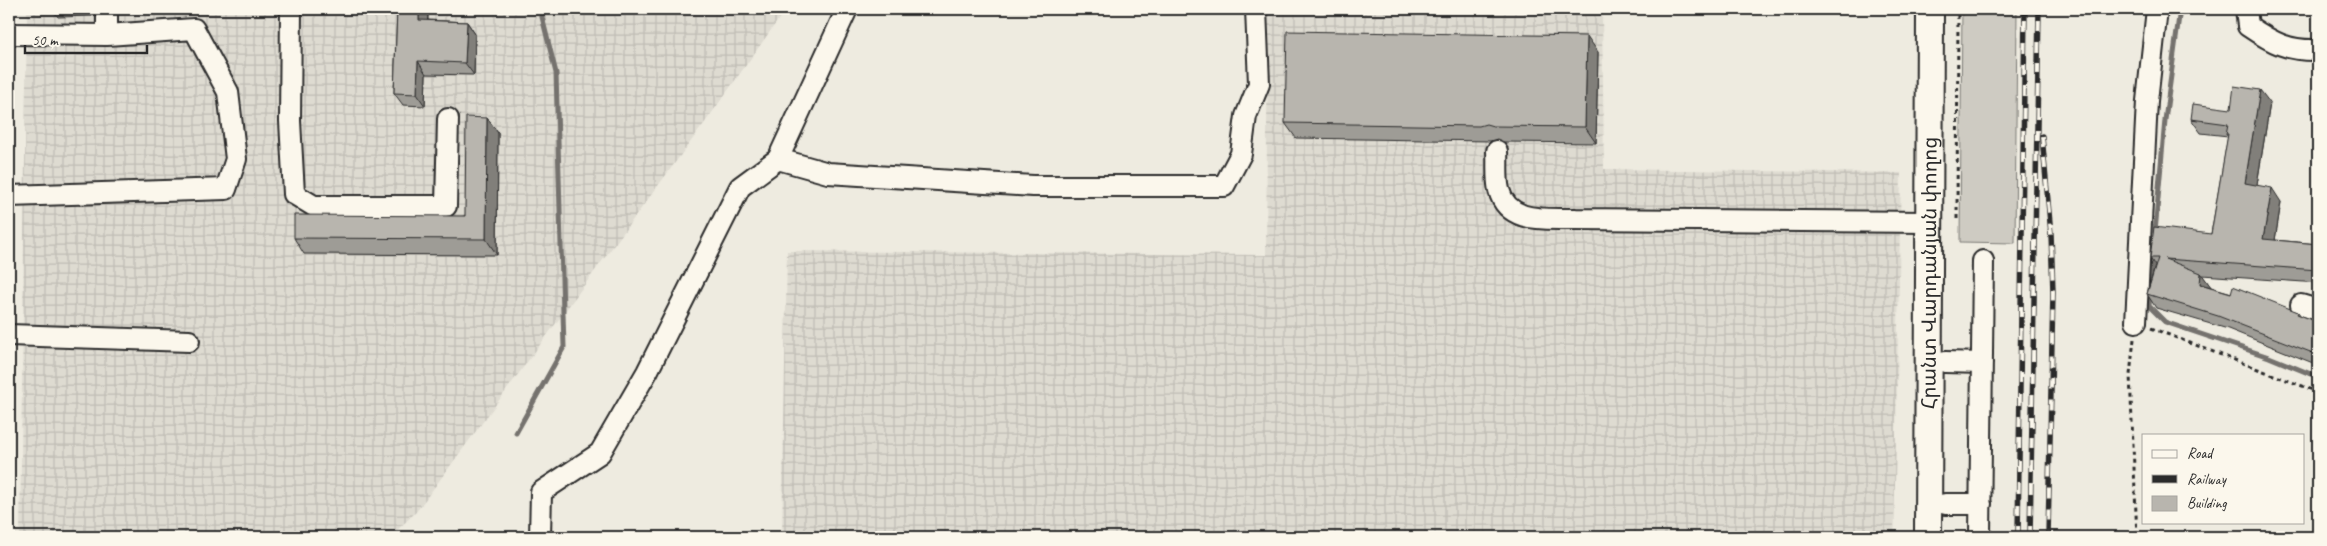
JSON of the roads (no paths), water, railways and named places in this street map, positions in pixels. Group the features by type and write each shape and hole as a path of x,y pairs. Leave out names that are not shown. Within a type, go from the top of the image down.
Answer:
{"main road":[{"name":"Հրանտ Վարդանյան փողոց","path":"1928,537 1930,9"},
{"name":"Հրանտ Վարդանյան փողոց","path":"1945,537 1946,9"}],"street":[{"path":"107,9 107,35"},
{"path":"291,9 290,121 294,194 314,206 446,206 448,120"},
{"path":"540,537 541,492 600,453 647,372 740,187 778,159 847,9"},
{"path":"778,159 828,174 1033,186 1224,186 1241,154 1246,116 1259,84 1256,9"},
{"path":"2136,322 2147,101 2157,9"},
{"path":"2246,9 2248,26 2270,40 2298,51 2318,50"},
{"path":"9,34 107,35 194,30 228,92 236,159 226,190 9,196"},
{"path":"1497,151 1499,190 1506,206 1520,216 1576,219 1929,222"},
{"path":"1980,537 1983,261"},
{"path":"9,336 189,341"},
{"path":"1945,362 1982,363"},
{"path":"1945,504 1981,504"}],"waterway":[{"path":"516,433 564,347 556,73 540,9"},
{"path":"2155,232 2165,120 2180,9"},
{"path":"2153,255 2149,306 2165,322 2269,357 2318,377"}],"railway":[{"path":"2018,537 2025,9"},
{"path":"2030,537 2039,9"},
{"path":"2042,136 2051,234 2053,292 2048,537"}]}
